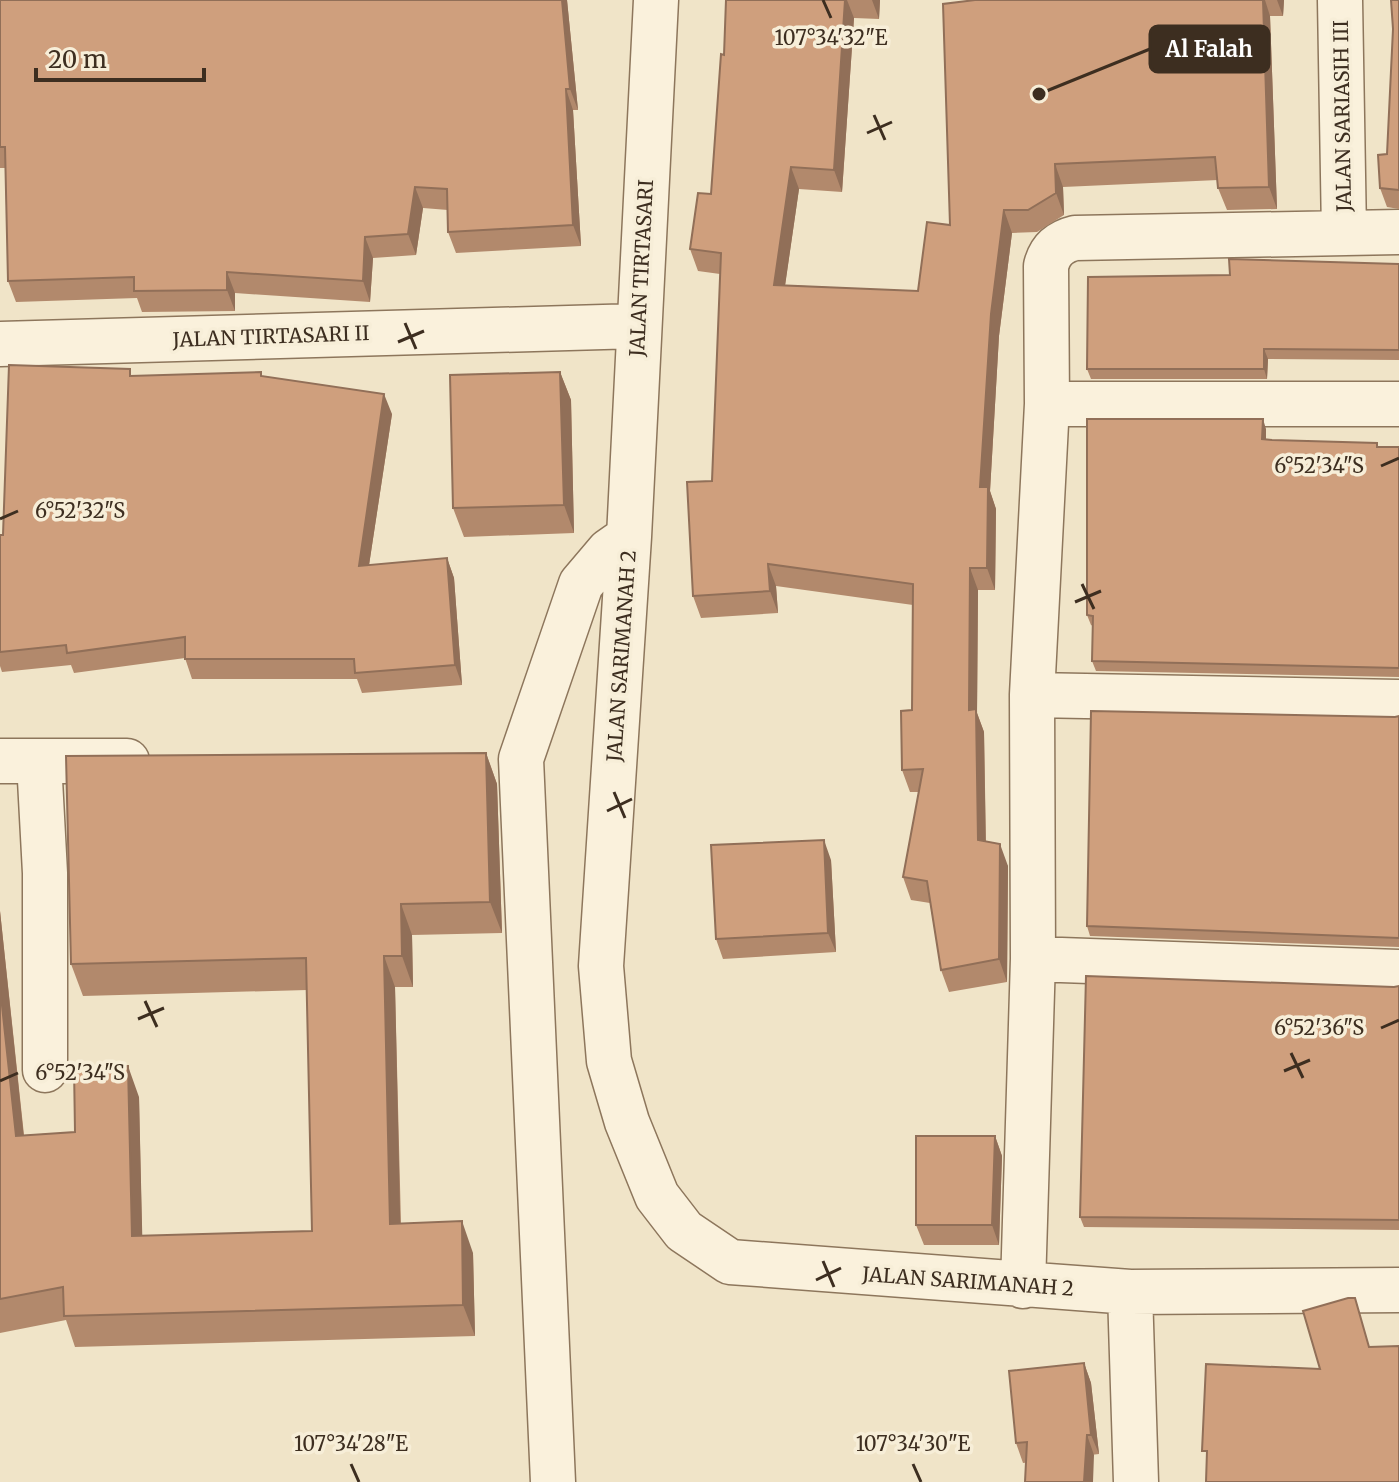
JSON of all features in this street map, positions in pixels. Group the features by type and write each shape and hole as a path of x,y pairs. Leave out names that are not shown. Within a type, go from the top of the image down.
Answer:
{"street":[{"name":"JALAN TIRTASARI","path":"629,537 656,0"},
{"name":"JALAN SARIASIH III","path":"1340,0 1344,233"},
{"path":"1023,1286 1033,959 1032,695 1047,404 1046,266 1049,255 1064,241 1399,232"},
{"name":"JALAN TIRTASARI II","path":"0,344 638,326"},
{"path":"1047,404 1399,404"},
{"path":"553,1482 521,759 581,584 609,551 629,537"},
{"name":"JALAN SARIMANAH 2","path":"629,537 601,966 609,1061 627,1122 657,1196 684,1231 730,1262 1130,1292 1399,1290"},
{"path":"1032,695 1399,702"},
{"path":"474,759 521,759"},
{"path":"45,1070 45,873 20,761 163,761"},
{"path":"1033,959 1399,972"},
{"path":"1130,1292 1136,1482"}],"building":[{"path":"0,0 562,0 570,89 566,89 573,225 448,232 447,189 415,187 408,234 365,237 363,281 227,272 227,290 134,291 134,277 8,281 5,147 0,147"},
{"path":"726,0 845,0 834,170 791,167 774,285 918,291 927,222 950,225 943,4 975,0 1263,0 1269,187 1218,188 1215,157 1055,164 1056,193 1028,210 1004,210 991,314 980,487 988,487 987,568 970,568 969,710 976,709 978,840 1000,844 999,959 941,970 927,881 903,877 923,769 902,770 901,711 912,710 913,584 768,564 770,591 693,596 687,482 712,481 721,253 690,249 698,193 711,194"},
{"path":"1391,0 1399,0 1399,190 1380,188 1378,155 1387,154 1393,29"},
{"path":"1229,259 1399,264 1399,350 1264,349 1264,369 1087,369 1088,277 1230,275"},
{"path":"9,365 130,369 130,376 261,372 261,376 384,394 359,566 447,558 455,665 355,673 354,659 185,659 185,637 67,653 66,645 0,652 0,535 3,535"},
{"path":"560,372 564,505 453,508 450,375"},
{"path":"1087,419 1263,419 1262,439 1377,443 1377,447 1399,447 1399,668 1092,661 1093,616 1087,615"},
{"path":"1091,711 1399,716 1399,938 1087,926"},
{"path":"486,753 490,902 401,904 402,956 384,956 390,1224 462,1221 463,1305 64,1316 63,1287 0,1299 0,987 16,1136 75,1132 74,1067 128,1066 132,1236 312,1231 306,958 71,964 66,756"},
{"path":"824,840 828,933 716,939 711,845"},
{"path":"1086,976 1399,986 1399,1220 1080,1217"},
{"path":"916,1136 995,1136 992,1225 916,1225"},
{"path":"1355,1298 1369,1347 1399,1346 1399,1482 1206,1482 1207,1451 1202,1451 1206,1364 1320,1369 1303,1311"},
{"path":"1084,1363 1091,1435 1087,1435 1084,1482 1025,1482 1027,1442 1016,1443 1009,1371"}],"place":[{"name":"Al Falah","path":"1039,94"}]}
